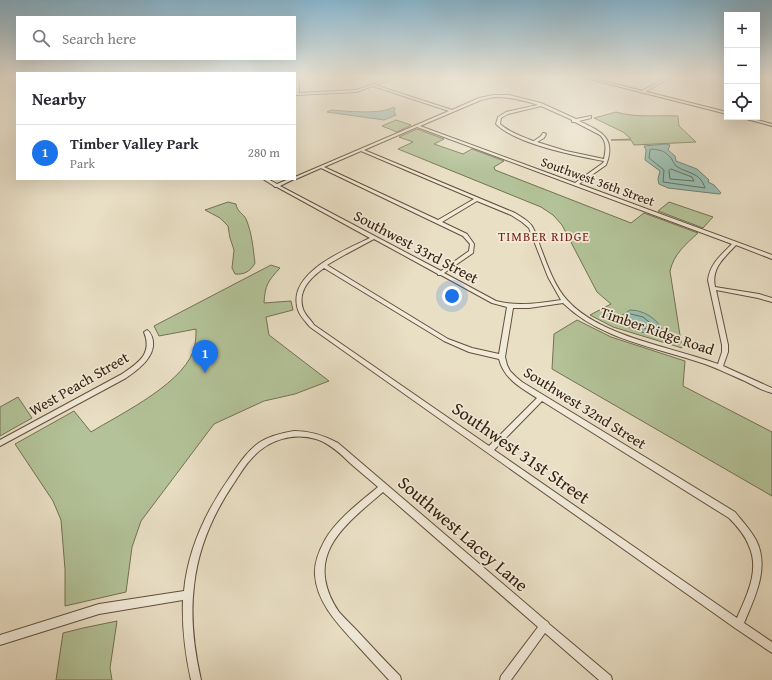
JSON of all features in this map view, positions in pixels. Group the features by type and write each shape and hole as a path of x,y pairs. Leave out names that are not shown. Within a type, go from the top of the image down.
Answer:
{"main road":[{"path":"707,109 724,113"},
{"path":"753,120 772,125"}],"street":[{"path":"445,109 452,111"},
{"path":"296,177 457,109"},
{"path":"525,109 505,114 499,118 498,124 508,132 535,142 572,154 606,160"},
{"path":"548,109 600,134 609,146 606,160 601,168 575,185"},
{"path":"574,121 590,117"},
{"name":"Southwest 36th Street","path":"417,126 772,257"},
{"path":"535,142 543,137 544,134"},
{"name":"Timber Ridge Road","path":"361,150 513,214 528,224 558,293 578,314 604,329 720,367 772,391"},
{"path":"321,167 465,235 472,244 471,252 440,274"},
{"name":"Southwest 33rd Street","path":"267,180 372,238 490,300 510,306 530,307 564,301"},
{"path":"276,186 290,180"},
{"path":"438,222 477,199"},
{"path":"372,238 323,265 446,340 471,350 502,357 510,306"},
{"path":"720,367 725,352 725,344 710,280 712,269 735,243"},
{"name":"Southwest 31st Street","path":"323,265 306,279 300,289 298,302 306,320 312,326 772,648"},
{"path":"712,288 755,295 772,300"},
{"name":"West Peach Street","path":"0,444 124,376 136,367 148,354 151,346 147,332"},
{"name":"Southwest 32nd Street","path":"502,357 505,368 513,379 541,398 732,515 752,536 761,555 760,575 738,625"},
{"path":"489,450 541,398"},
{"name":"Southwest Lacey Lane","path":"196,680 191,660 188,636 188,595 196,551 203,532 219,500 254,450 269,440 289,434 309,434 328,440 607,680"},
{"path":"383,487 331,536 325,547 320,567 320,579 328,604 336,615 396,680"},
{"path":"0,640 99,609 188,595"},
{"path":"506,680 544,625"}],"green space":[{"path":"616,112 639,116 678,116 679,126 696,142 634,145 631,140 611,140 631,139 623,132 594,118"},
{"path":"396,120 411,125 397,132 382,126"},
{"path":"417,129 444,139 434,144 463,154 472,149 504,161 494,167 495,170 631,223 644,213 698,233 677,255 670,271 682,348 613,327 590,315 611,304 597,292 562,225 553,215 541,207 398,149 413,142 399,137"},
{"path":"228,202 236,204 238,209 245,217 252,241 255,263 249,270 241,274 235,274 232,268 234,250 228,226 220,218 205,210"},
{"path":"669,202 713,217 703,228 658,211"},
{"path":"271,265 280,268 268,284 265,292 264,303 291,301 293,310 266,317 269,335 329,381 295,394 264,401 214,424 141,521 132,547 126,592 65,606 65,569 61,520 53,501 15,444 74,411 91,432 152,395 181,371 190,358 195,344 196,334 196,329 159,336 154,326"},
{"path":"577,320 611,337 685,361 683,386 772,432 772,496 552,369 554,334"},
{"path":"18,397 32,418 0,436 0,407"},
{"path":"117,621 110,668 112,680 56,680 63,633"}],"water":[{"path":"395,109 394,112 396,115 384,120 327,112 331,110 372,112"},
{"path":"670,145 668,150 675,156 676,161 697,169 709,180 708,182 714,185 721,193 668,188 659,184 658,179 660,171 645,160 646,150 644,146"},
{"path":"630,310 645,313 657,322 663,331 656,334 645,333 633,329 623,323 620,319 621,316"}],"place":[{"name":"Timber Valley Park","path":"205,373"}],"district":[{"name":"TIMBER RIDGE","path":"544,236"}]}
